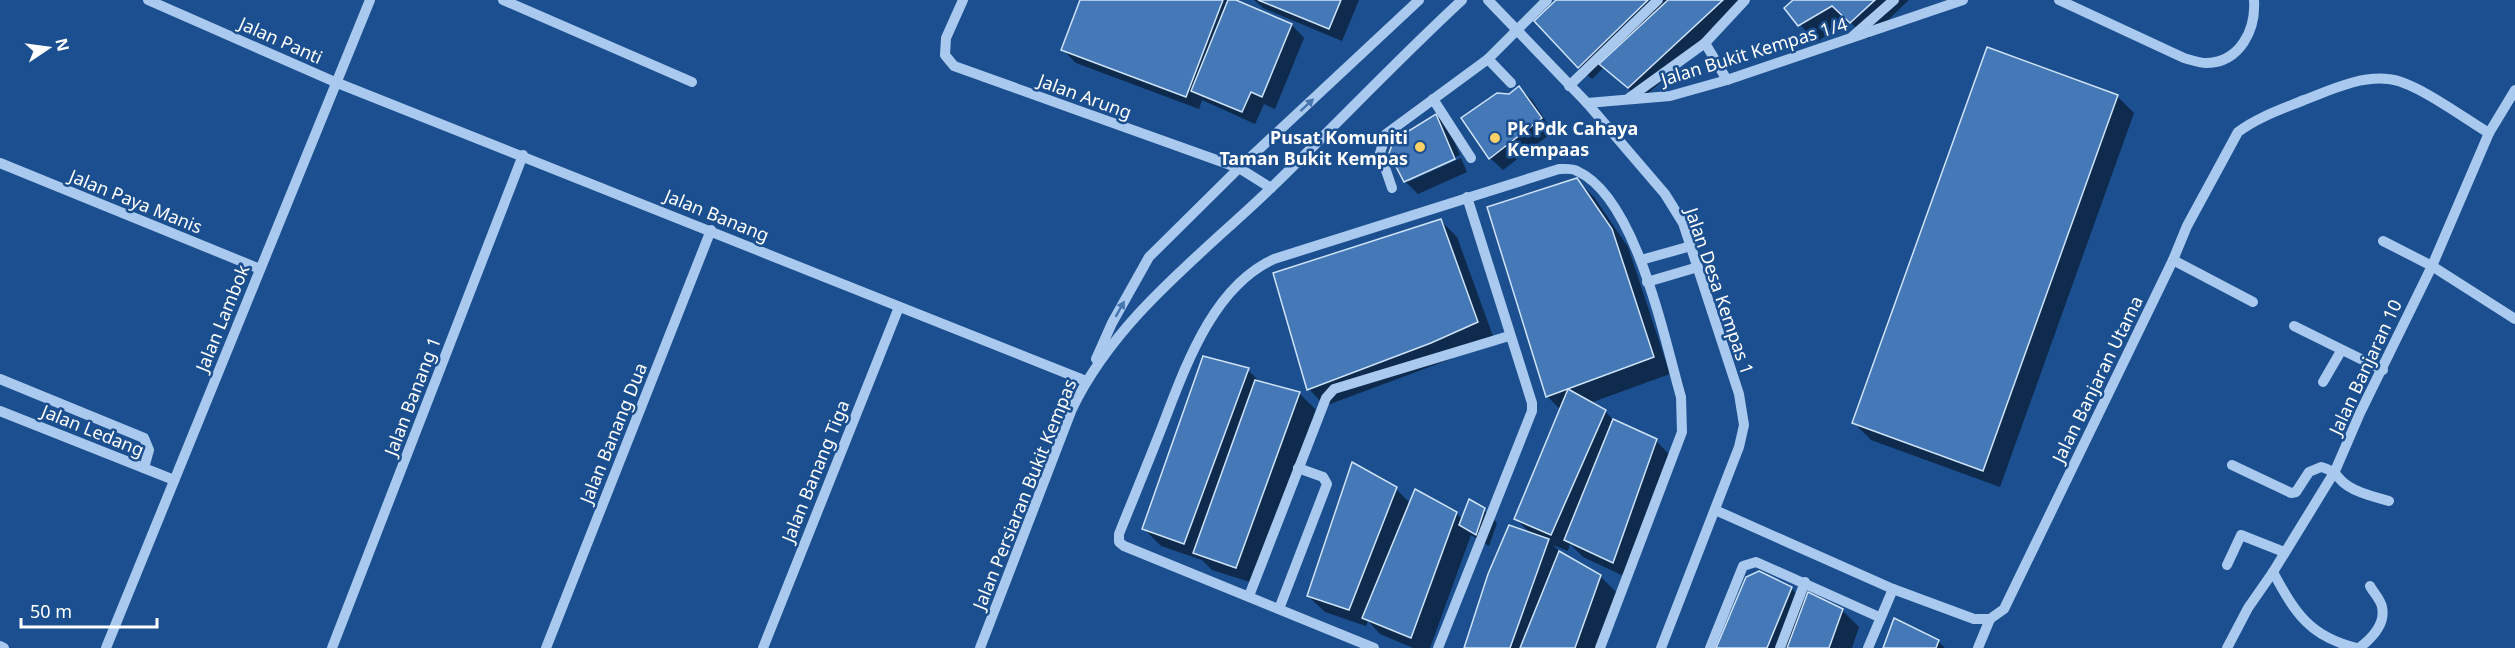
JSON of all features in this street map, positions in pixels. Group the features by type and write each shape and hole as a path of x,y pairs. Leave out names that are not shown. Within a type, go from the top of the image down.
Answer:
{"street":[{"name":"Jalan Panti","path":"148,0 335,82"},
{"name":"Jalan Lambok","path":"106,648 370,0"},
{"path":"503,0 692,82"},
{"name":"Jalan Arung","path":"963,0 946,38 945,55 954,66 1239,168 1271,188"},
{"path":"1086,381 1112,323 1149,257 1239,168 1419,0"},
{"name":"Jalan Persiaran Bukit Kempas","path":"980,648 1072,409 1086,381 1126,327 1161,290 1271,188 1462,0"},
{"name":"Jalan Desa Kempas 1","path":"1488,0 1587,103 1665,194 1683,223 1739,394 1743,425 1738,447 1661,648"},
{"path":"1392,188 1380,153 1386,134 1488,58 1547,0"},
{"path":"1569,86 1658,0"},
{"path":"1629,98 1705,43 1745,0"},
{"path":"1849,39 1894,0"},
{"path":"2059,0 2184,58 2205,63 2229,59 2245,42 2255,13 2254,0"},
{"name":"Jalan Bukit Kempas 1/4","path":"1587,103 1629,98 1646,100 1670,96 1727,80 1957,1"},
{"path":"1705,43 1727,80"},
{"path":"1488,58 1510,83"},
{"name":"Jalan Banjaran Utama","path":"1978,648 1990,619 2004,609 2173,260 2187,226 2238,132 2250,122 2358,81 2389,79 2431,97 2489,133"},
{"name":"Jalan Banang","path":"335,82 524,155 1086,381"},
{"name":"Jalan Banjaran 10","path":"2227,648 2248,608 2273,572 2335,471 2360,413 2432,266 2489,133 2515,90"},
{"path":"1433,99 1471,158"},
{"name":"Jalan Banang 1","path":"332,648 524,155"},
{"name":"Jalan Paya Manis","path":"0,163 260,269"},
{"path":"1374,648 1124,546 1119,542 1119,534 1194,347 1212,316 1247,275 1258,267 1558,169 1575,170 1590,180 1621,215 1641,260 1681,397 1682,432 1600,648"},
{"path":"1437,648 1532,411 1532,403 1467,197"},
{"name":"Jalan Banang Dua","path":"546,648 711,230"},
{"path":"2383,242 2432,266 2515,319"},
{"path":"1641,260 1690,246"},
{"path":"2173,260 2253,302"},
{"path":"1647,282 1698,267"},
{"name":"Jalan Banang Tiga","path":"763,648 899,307"},
{"path":"2294,326 2383,370"},
{"path":"1249,596 1326,398 1334,389 1509,336"},
{"path":"2323,382 2341,351"},
{"path":"0,379 144,438 149,450 144,468"},
{"name":"Jalan Ledang","path":"0,411 174,480"},
{"path":"2232,465 2291,493 2296,492 2309,472 2321,467 2335,471 2346,485 2365,495 2389,501"},
{"path":"1279,609 1327,484 1323,477 1298,468"},
{"path":"1715,510 1893,589 1974,619 1990,619"},
{"path":"2227,565 2241,534 2284,552"},
{"path":"1710,648 1743,566 1756,562 1880,617"},
{"path":"2273,572 2293,608 2307,623 2335,643 2358,648 2372,638 2381,623 2382,607 2370,586"},
{"path":"1780,648 1805,582"},
{"path":"1868,648 1893,589"},
{"path":"0,646 4,648"}],"building":[{"path":"1080,0 1223,0 1186,97 1061,50"},
{"path":"1228,0 1236,0 1292,24 1262,97 1251,92 1242,112 1191,91"},
{"path":"1258,0 1341,0 1329,29"},
{"path":"1556,0 1648,0 1578,68 1534,21"},
{"path":"1668,0 1723,0 1628,88 1599,64"},
{"path":"1793,0 1875,0 1850,23 1832,6 1798,26 1784,8"},
{"path":"1987,47 2118,95 1983,471 1852,423"},
{"name":"Pk Pdk Cahaya Kempaas","path":"1519,86 1542,118 1489,159 1461,118 1497,93 1509,94"},
{"name":"Pusat Komuniti Taman Bukit Kempas","path":"1436,114 1455,159 1404,182 1389,153 1394,140"},
{"path":"1577,178 1612,229 1654,357 1546,397 1487,207"},
{"path":"1441,219 1478,322 1431,343 1307,390 1273,273"},
{"path":"1203,356 1249,368 1184,544 1142,529"},
{"path":"1255,380 1300,392 1236,568 1193,553"},
{"path":"1568,389 1606,410 1551,535 1514,519"},
{"path":"1613,419 1657,439 1613,563 1564,540"},
{"path":"1352,462 1397,487 1349,610 1307,596"},
{"path":"1415,489 1457,512 1411,638 1362,618"},
{"path":"1469,499 1485,508 1476,535 1459,525"},
{"path":"1509,525 1549,539 1510,648 1464,648 1488,574"},
{"path":"1559,551 1601,575 1575,648 1520,648"},
{"path":"1759,571 1792,587 1767,648 1716,648 1746,577"},
{"path":"1808,592 1843,609 1829,648 1787,648"},
{"path":"1894,618 1939,640 1936,648 1883,648"}],"place":[{"name":"Pk Pdk Cahaya Kempaas","path":"1495,138"},
{"name":"Pusat Komuniti Taman Bukit Kempas","path":"1420,147"}]}
